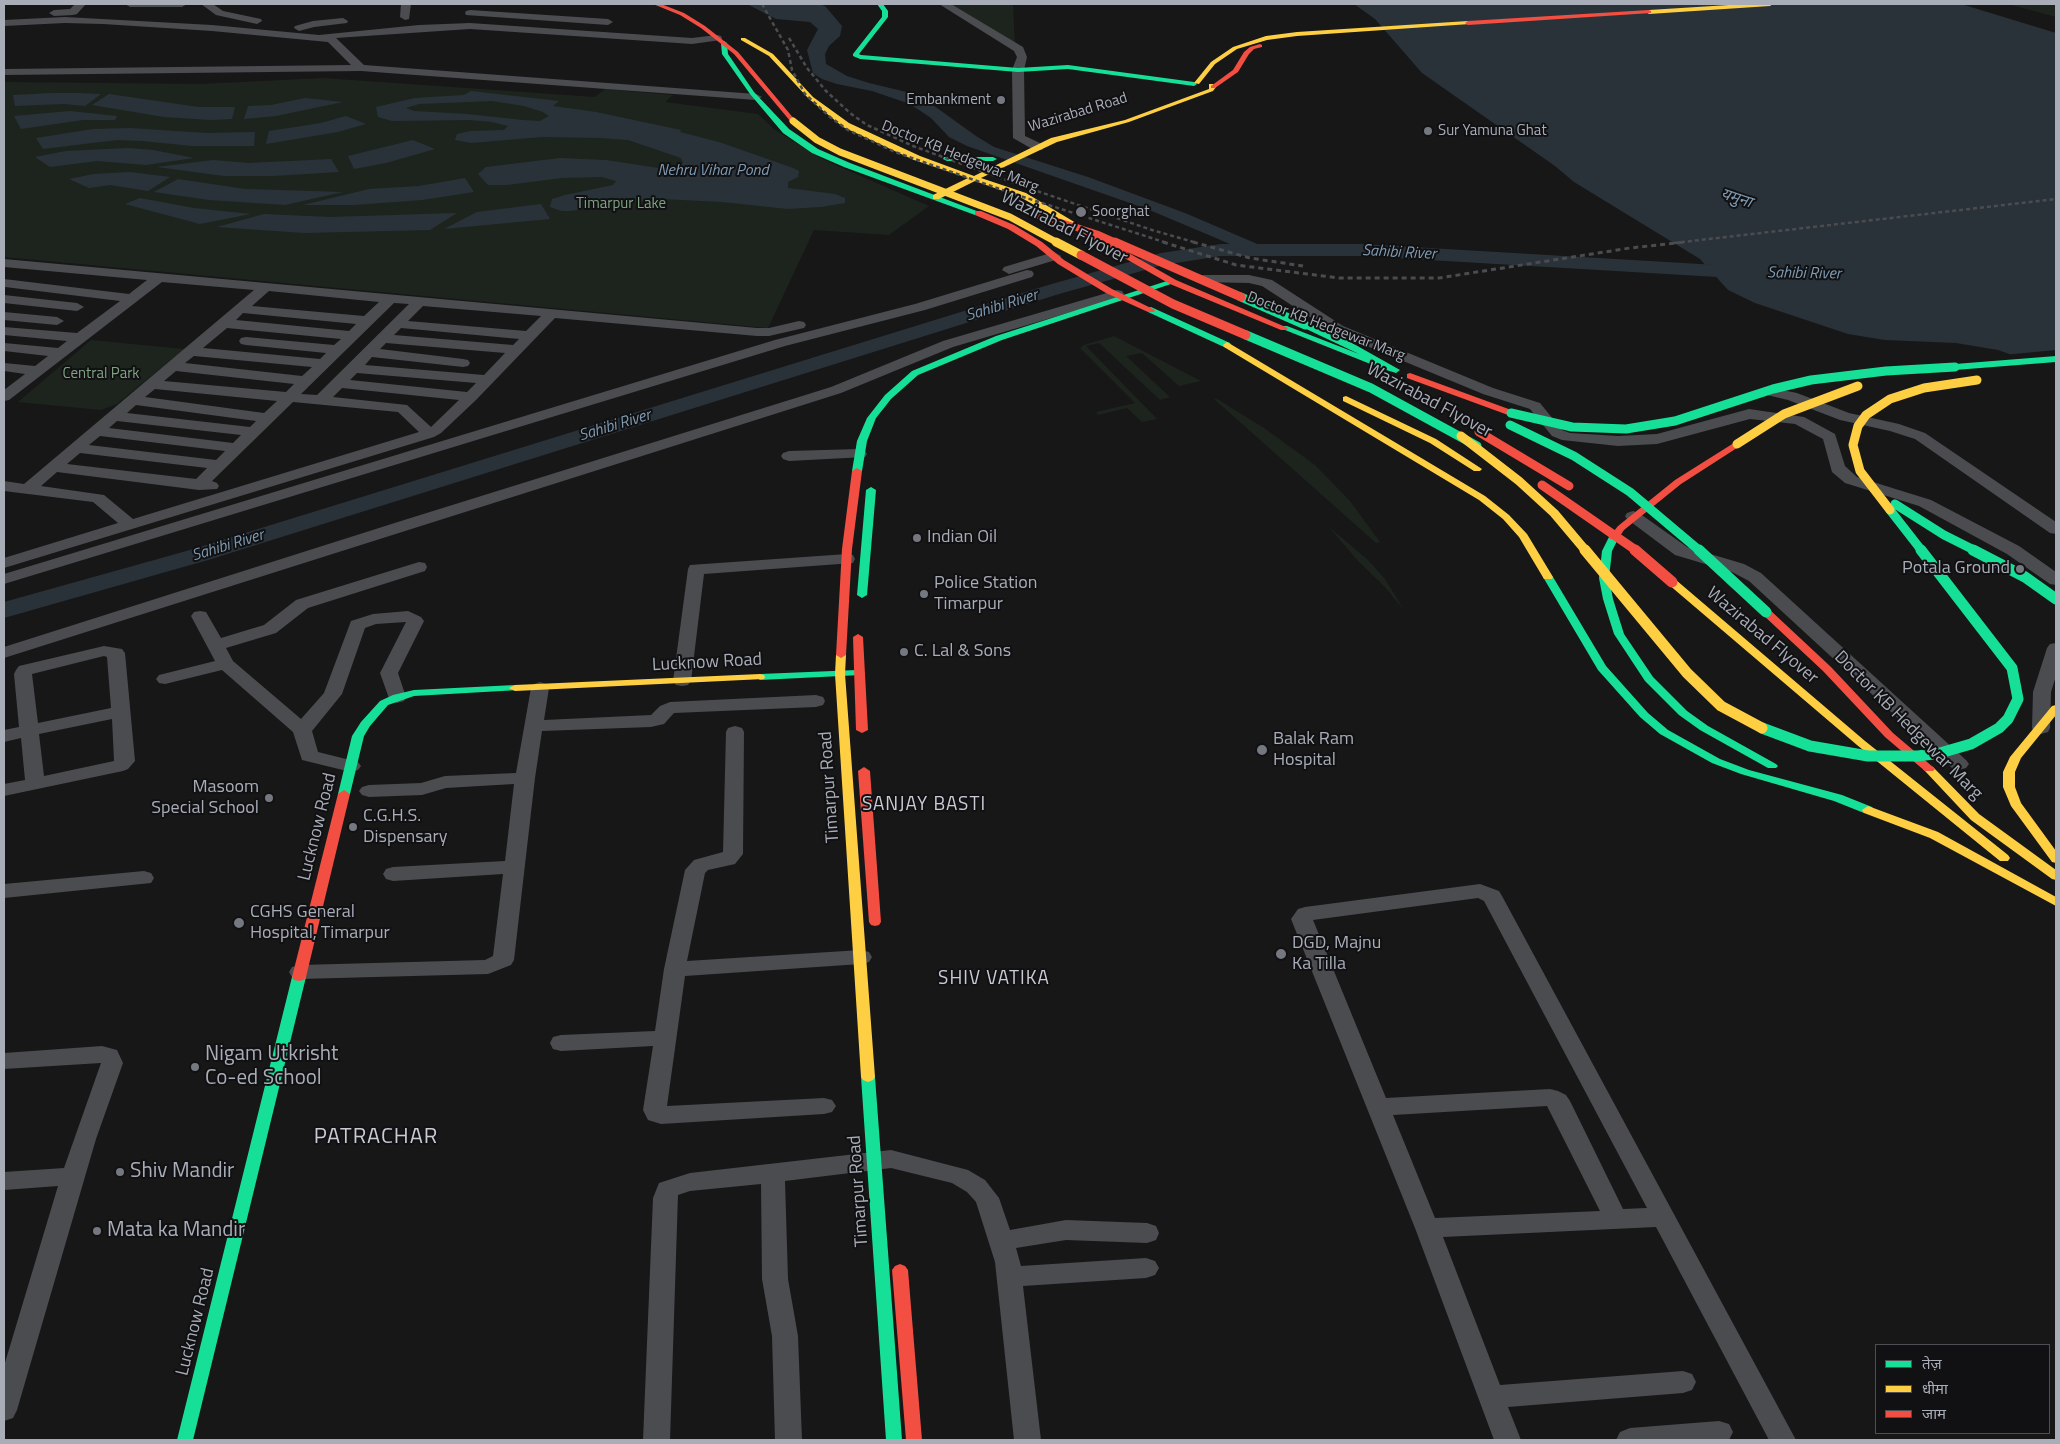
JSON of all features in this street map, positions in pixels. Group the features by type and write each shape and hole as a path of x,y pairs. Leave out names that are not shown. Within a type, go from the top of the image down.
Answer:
{"main road":[{"path":"656,4 682,14 721,40 725,54 756,97 786,131 815,151 1010,227 1058,259 1117,294 1138,302 1433,441 1480,472"},
{"path":"880,4 885,11 885,18 855,55 860,57 1018,70 1068,68 1156,80 1170,79 1198,87"},
{"name":"Wazirabad Road","path":"1198,87 1212,65 1229,52 1244,43 1281,36 1770,4"},
{"name":"Wazirabad Road","path":"936,197 978,178 1030,146 1058,132 1158,105 1236,71 1246,53 1252,48 1292,40 1346,35 1379,29"},
{"name":"Doctor KB Hedgewar Marg","path":"756,56 740,36 771,55 828,113 846,125 917,158 978,178 1024,196 1116,251 1180,285 1334,348 1410,376 1574,456 1630,492 1676,529 1827,669 1889,735 1935,775 1975,817 2056,876"},
{"name":"Wazirabad Flyover","path":"721,40 737,54 793,121 817,140 840,152 1010,216 1173,304 1371,388 1461,436 1529,477 1584,513 1638,552 1861,743 2056,901"},
{"path":"776,83 795,105"},
{"name":"Wazirabad Flyover","path":"810,120 842,142 886,163 1018,208 1177,295 1408,395"},
{"name":"Wazirabad Road","path":"920,191 993,159 1030,146"},
{"path":"873,175 917,158 993,159"},
{"path":"1004,162 1001,174 1006,182 1024,196"},
{"path":"970,211 1024,196"},
{"path":"1018,208 1097,234 1342,341 1396,370"},
{"path":"1010,227 1053,213"},
{"path":"891,412 921,380 959,362 1022,338 1138,302 1180,285"},
{"name":"Timarpur Road","path":"894,1440 887,1158 861,957 853,870 840,674 847,559 859,454 872,418 888,397 915,373 999,338 1117,294 1180,285"},
{"path":"1226,345 1482,498 1501,512 1523,536 1602,668 1644,715 1664,732 1688,748 1716,762 1838,798"},
{"path":"1410,376 1511,413 1572,426 1626,429 1675,421 1773,389 1811,380 1886,371 2056,359"},
{"path":"1955,367 1908,375 1825,396 1784,414 1678,482 1634,524 1612,540 1605,562 1604,578 1608,599 1619,634 1632,656 1666,696 1704,728 1752,756 1838,798 1934,835 2056,901"},
{"path":"1461,436 1519,481 1554,513 1696,684 1721,706 1752,724 1810,746 1868,756 1918,756 1940,753 1971,744 1999,728 2008,719 2018,699 2016,681 2012,668 1867,480 1855,458 1853,445 1858,426 1866,415 1890,399 1906,392 1982,379"},
{"name":"Wazirabad Flyover","path":"1469,427 1580,493"},
{"path":"1867,480 1913,516 1944,535 2025,577 2056,600"},
{"path":"860,608 871,482"},
{"path":"1616,518 1634,524"},
{"path":"1578,560 1666,647"},
{"name":"Timarpur Road","path":"858,627 862,739"},
{"name":"Lucknow Road","path":"185,1440 358,736 365,724 384,704 397,697 414,693 859,672"},
{"name":"Wazirabad Flyover","path":"1833,693 1889,735"},
{"path":"2056,708 2043,732 2016,757 2009,772 2009,787 2015,803 2056,859"},
{"name":"Timarpur Road","path":"864,758 876,937"},
{"path":"899,1256 914,1440"}],"street":[{"path":"4,23 36,14 71,12 81,4"},
{"path":"130,4 182,4"},
{"path":"208,6 232,4"},
{"path":"404,17 406,4"},
{"name":"Wazirabad Road","path":"944,4 1019,49 1022,56 1018,70 1019,138 1030,146"},
{"path":"208,6 232,17 302,27 327,37 361,68"},
{"path":"36,14 103,21 327,37 419,28 470,26 692,41 721,40"},
{"path":"459,14 608,22"},
{"path":"302,27 314,15"},
{"path":"302,27 357,20"},
{"path":"4,73 361,68 756,97"},
{"path":"4,263 769,332 1003,271 1058,259"},
{"path":"4,284 33,266"},
{"path":"4,579 780,343 920,307 1027,274"},
{"path":"4,397 158,278"},
{"path":"1180,285 1196,279 1234,279 1267,283 1338,330 1488,391 1535,406 1562,436 1637,440 1677,435 1749,414 1799,420 1830,437 1837,466 1845,476 1859,484 1903,495 1925,503 2013,550 2056,580"},
{"path":"4,284 132,298"},
{"path":"28,489 265,288"},
{"path":"4,653 406,524 836,390 948,344 1117,294"},
{"path":"4,299 77,307 40,335"},
{"path":"199,485 390,299"},
{"path":"321,400 420,302"},
{"path":"240,309 368,321"},
{"path":"4,563 429,434 436,430 471,397 552,313"},
{"path":"4,316 57,321"},
{"path":"223,323 352,336"},
{"path":"398,324 530,336"},
{"path":"4,331 80,338"},
{"path":"383,338 516,350"},
{"path":"246,341 338,350"},
{"path":"4,347 62,353"},
{"path":"451,377 478,347"},
{"path":"190,351 323,364"},
{"path":"369,352 463,363"},
{"path":"172,366 306,380"},
{"path":"4,367 37,371"},
{"path":"353,368 488,380"},
{"path":"339,383 471,397"},
{"path":"4,384 19,386"},
{"path":"151,384 402,408 429,434"},
{"path":"1696,429 1729,398 1739,393 1753,390 1785,394 1845,417 1894,427 1920,436 2056,529"},
{"path":"132,400 268,418"},
{"path":"113,416 254,432"},
{"path":"96,431 237,448"},
{"path":"76,448 220,465"},
{"path":"788,456 859,454"},
{"path":"54,467 244,490"},
{"path":"4,486 98,498 131,525"},
{"path":"1634,524 1652,532 1685,553 1738,568 1755,577 1959,764"},
{"path":"682,681 696,569 847,559"},
{"path":"216,645 270,630 302,604 419,568"},
{"path":"200,616 226,664 302,730 310,756 351,766"},
{"path":"302,730 333,694 357,624 372,618 408,616 415,621 388,673 397,697"},
{"path":"2043,732 2042,692 2056,648"},
{"path":"4,790 35,784 121,765 125,760 116,654 104,652 25,670 23,674 35,784"},
{"path":"164,678 226,664"},
{"path":"300,972 488,966 503,960 526,778 540,688"},
{"path":"534,726 651,721 657,720 670,708 816,701"},
{"path":"4,736 121,712"},
{"path":"735,732 733,854 728,859 700,865 695,870 675,969 655,1110 656,1114 661,1115 824,1106"},
{"path":"370,791 422,789 445,782 526,778"},
{"path":"393,874 515,867"},
{"path":"4,891 144,878"},
{"path":"1507,1440 1427,1228 1302,916 1318,912 1480,891 1492,896 1783,1440"},
{"path":"675,969 861,957"},
{"path":"561,1043 665,1038"},
{"path":"4,1061 102,1054 109,1056 112,1063 84,1139 5,1397"},
{"path":"1378,1107 1554,1099 1558,1101 1616,1219"},
{"path":"656,1440 665,1198 668,1189 690,1182 773,1174 887,1158 959,1176 976,1186 987,1198 1008,1262 1028,1440"},
{"path":"773,1174 775,1279 785,1336 789,1440"},
{"path":"4,1182 74,1176"},
{"path":"1427,1228 1663,1217"},
{"path":"1001,1241 1066,1230 1147,1233"},
{"path":"1009,1277 1146,1268"},
{"path":"1490,1397 1683,1382"},
{"path":"1630,1440 1719,1432"}],"green space":[{"path":"948,4 1013,4 1015,47"},
{"path":"2008,4 2056,4 2056,17"},
{"name":"Timarpur Lake","path":"323,78 595,97 605,89 673,95 665,102 758,114 775,130 822,159 929,206 889,235 814,230 768,328 4,257 4,82 201,84"},
{"path":"1114,336 1201,381 1179,386 1142,353 1126,356 1170,397 1160,400 1099,343 1086,346 1157,419 1142,422 1127,408 1098,415 1096,412 1135,403 1080,348"},
{"name":"Central Park","path":"91,340 184,349 117,404 101,410 18,402"},
{"path":"1214,399 1217,399 1264,428 1315,465 1350,501 1380,542 1376,543"},
{"path":"1329,527 1368,560 1385,579 1404,610 1385,587 1358,561"}],"water":[{"path":"747,4 819,4 825,6 842,26 840,36 829,46 825,54 826,64 847,76 919,95 994,147 1088,177 1185,213 1262,246 1235,246 1147,209 967,146 949,137 931,118 910,104 872,91 822,79 813,73 807,50 818,29 810,22 776,19"},
{"name":"यमुना","path":"1354,4 1961,4 2056,33 2056,375 2035,363 1998,350 1956,343 1885,340 1848,334 1755,303 1728,290 1700,259 1574,182 1555,166 1422,73 1375,19"},
{"name":"Nehru Vihar Pond","path":"471,91 559,101 553,106 596,112 681,130 680,132 719,142 793,168 799,171 798,177 788,182 788,188 835,194 845,198 845,203 788,209 722,202 662,199 562,211 550,207 552,199 613,185 616,181 602,177 562,178 507,185 488,185 478,174 486,167 560,158 606,160 665,169 683,163 681,158 628,140 600,138 542,137 471,143 455,140 457,134 471,131 504,130 508,126 470,120 392,121 378,117 376,107 415,98 464,95","holes":["492,101 524,106 549,116 540,121 414,111 406,108 419,104"]},
{"path":"52,93 101,94 85,106 64,104 15,106 13,95"},
{"path":"109,94 198,107 235,107 232,119 210,120 164,117 92,105"},
{"path":"305,98 343,102 276,116 244,119 248,106 271,105"},
{"path":"70,111 117,116 115,120 83,120 21,129 14,116"},
{"path":"346,116 366,124 338,132 266,144 269,131 321,123"},
{"path":"130,128 206,133 255,132 254,146 192,146 117,140 43,149 36,138 93,129"},
{"path":"413,140 435,149 386,163 354,169 348,156"},
{"path":"128,148 153,150 194,158 146,165 97,161 50,167 35,157 66,151"},
{"path":"331,159 339,172 273,176 224,176 157,167 213,160 249,163"},
{"path":"130,172 170,177 148,191 110,185 89,188 69,179 94,174"},
{"path":"465,178 474,192 422,200 354,205 303,205 369,189 419,186"},
{"path":"178,179 245,189 343,192 285,205 209,200 154,192"},
{"path":"140,198 194,208 251,214 200,224 125,204"},
{"path":"541,204 550,219 444,229 477,212"},
{"path":"457,213 430,230 304,233 217,227 264,214 330,217"}],"pier":[{"path":"2056,350 2056,378 2034,365 2003,355"}],"waterway":[{"path":"1225,238 1254,251"},
{"name":"Sahibi River","path":"4,610 199,555 1052,290 1161,259 1221,250 1361,250 1751,273"}],"railway":[{"path":"762,4 788,50 792,70 805,94 830,117 848,130 895,152 1011,193 1167,243"},
{"path":"789,38 807,68 826,91 850,113 867,125 913,146 1025,187 1152,230 1197,243"},
{"path":"1674,243 2056,199"},
{"path":"1163,242 1236,265 1339,278 1439,278 1630,248 1685,242"},
{"path":"1193,242 1250,258 1303,266"}],"traffic: fast":[{"path":"880,4 885,11 885,17 855,55 860,57 1018,70 1068,67 1194,84"},
{"path":"724,43 725,54 752,93 786,131 815,151 847,165 978,213"},
{"path":"947,159 993,159"},
{"path":"857,471 862,441 872,418 888,397 915,373 999,338 1173,282"},
{"path":"1241,297 1305,325"},
{"path":"1151,310 1227,345"},
{"path":"1305,325 1342,341 1396,370"},
{"path":"1284,328 1386,367"},
{"path":"1246,335 1371,388 1477,446"},
{"path":"1955,367 2056,359"},
{"path":"1511,413 1572,427 1626,429 1675,421 1773,389 1811,380 1886,371 1955,367"},
{"path":"1510,425 1574,456 1630,492 1676,529 1766,612"},
{"path":"862,595 871,490"},
{"path":"1895,504 1944,535 2025,577 2056,599"},
{"path":"1762,728 1810,746 1868,756 1918,756 1940,753 1971,744 1999,728 2008,719 2018,699 2012,668 1890,510"},
{"path":"1614,537 1607,551 1604,578 1608,599 1619,634 1649,679 1683,713 1704,728 1772,766"},
{"path":"1548,577 1602,668 1644,715 1664,732 1716,761 1745,772 1838,798 1868,810"},
{"path":"760,677 857,673"},
{"path":"344,794 358,736 365,724 384,703 397,697 414,693 515,688"},
{"path":"185,1440 299,977"},
{"path":"868,1077 894,1440"}],"traffic: slow":[{"path":"1649,12 1770,4"},
{"path":"1197,83 1213,63 1235,48 1266,38 1297,34 1468,23"},
{"path":"743,39 771,55 811,98 846,125 917,158 1023,195 1073,225"},
{"path":"936,197 1054,140 1127,121 1211,90 1213,87 1211,85"},
{"path":"793,121 817,140 840,152 1010,217 1081,255"},
{"path":"1227,345 1482,498 1506,517 1523,536 1548,577"},
{"path":"1890,510 1860,471 1853,445 1858,426 1866,415 1890,399 1924,388 1977,380"},
{"path":"1737,444 1784,414 1858,386"},
{"path":"1346,399 1433,441 1477,469"},
{"path":"1461,436 1519,481 1554,513 1687,673 1721,706 1762,728"},
{"path":"1672,582 1861,743 2004,858"},
{"path":"841,655 840,674 868,1077"},
{"path":"515,688 760,677"},
{"path":"2056,708 2016,757 2009,772 2009,787 2015,803 2056,859"},
{"path":"1929,769 1975,817 2056,876"},
{"path":"1868,810 1934,835 2056,902"}],"traffic: jam":[{"path":"656,4 682,14 703,27 736,53 793,121"},
{"path":"1468,23 1649,12"},
{"path":"1213,87 1236,71 1246,53 1252,48 1260,46"},
{"path":"978,213 1011,227 1039,244 1061,262 1109,291 1151,310"},
{"path":"1034,214 1097,234 1241,297"},
{"path":"1073,225 1173,282 1284,328"},
{"path":"1081,255 1173,304 1246,335"},
{"path":"1410,376 1511,413"},
{"path":"1479,432 1569,486"},
{"path":"1614,537 1621,528 1678,482 1737,444"},
{"path":"841,655 847,549 857,471"},
{"path":"1542,485 1638,552 1672,582"},
{"path":"1766,612 1827,669 1889,735 1929,769"},
{"path":"858,637 862,730"},
{"path":"864,771 875,922"},
{"path":"299,977 344,794"},
{"path":"900,1270 914,1440"}],"place":[{"name":"Embankment","path":"1001,100"},
{"name":"Sur Yamuna Ghat","path":"1428,131"},
{"name":"Soorghat","path":"1081,212"},
{"name":"Indian Oil","path":"917,538"},
{"name":"Potala Ground","path":"2020,569"},
{"name":"Police Station Timarpur","path":"924,594"},
{"name":"C. Lal & Sons","path":"904,652"},
{"name":"Balak Ram Hospital","path":"1262,750"},
{"name":"Masoom Special School","path":"269,798"},
{"name":"C.G.H.S. Dispensary","path":"353,827"},
{"name":"CGHS General Hospital, Timarpur","path":"239,923"},
{"name":"DGD, Majnu Ka Tilla","path":"1281,954"},
{"name":"Nigam Utkrisht Co-ed School","path":"195,1067"},
{"name":"Shiv Mandir","path":"120,1172"},
{"name":"Mata ka Mandir","path":"97,1231"}],"district":[{"name":"SANJAY BASTI","path":"924,805"},
{"name":"SHIV VATIKA","path":"994,979"},
{"name":"PATRACHAR","path":"376,1138"}]}
